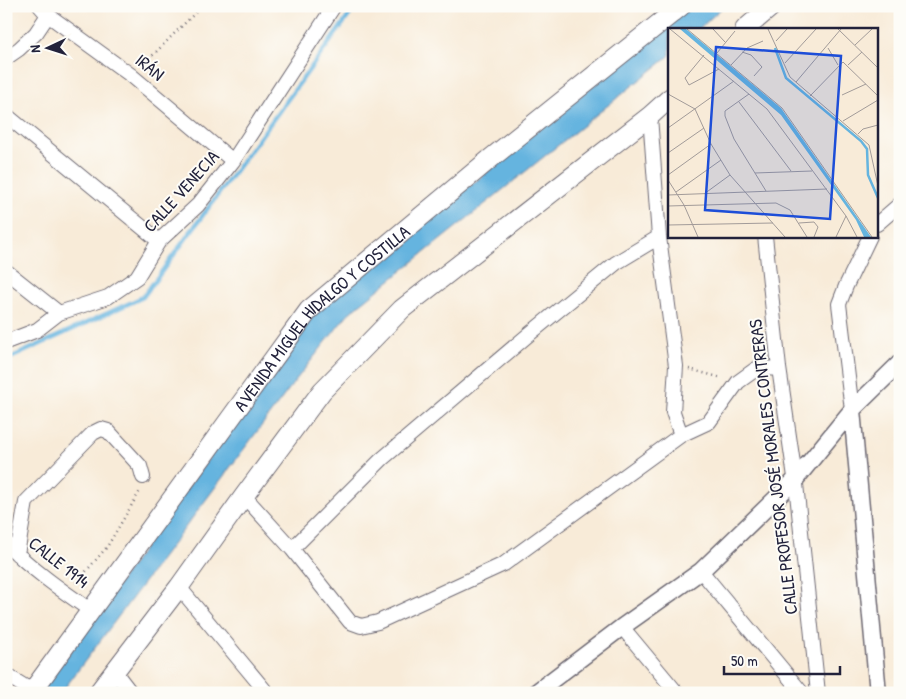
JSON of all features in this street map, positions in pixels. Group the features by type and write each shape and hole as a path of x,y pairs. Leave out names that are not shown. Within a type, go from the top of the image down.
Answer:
{"main road":[{"name":"AVENIDA MIGUEL HIDALGO Y COSTILLA","path":"31,692 309,310 490,159 681,6"},
{"path":"746,28 772,6"},
{"path":"98,693 179,587 322,391 402,309 650,116 668,100"}],"street":[{"name":"CALLE VENECIA","path":"6,342 37,330 59,313 108,297 137,277 159,241 198,205 233,161 334,6"},
{"name":"IRÁN","path":"44,10 132,76 233,161"},
{"path":"6,58 36,33 44,10"},
{"path":"6,115 159,241"},
{"path":"650,116 659,237 676,366 673,412 681,435"},
{"path":"878,223 900,204"},
{"path":"292,549 389,452 616,263 659,237"},
{"name":"CALLE PROFESOR JOSÉ MORALES CONTRERAS","path":"765,238 779,368 795,480 818,693"},
{"path":"869,238 839,304 852,410 878,693"},
{"path":"6,271 59,313"},
{"path":"539,692 622,627 701,571 795,480 852,410 900,363"},
{"path":"244,496 292,549 350,622 360,626 378,622 504,564 681,435 709,422 738,382 756,370 779,368"},
{"path":"17,554 26,502 93,434 101,429 108,431 140,466 143,477"},
{"name":"CALLE 1914","path":"6,543 66,594 90,610"},
{"path":"701,571 802,693"},
{"path":"179,587 267,693"},
{"path":"622,627 677,693"},
{"path":"114,671 131,693"},
{"path":"6,675 31,692"}],"path":[{"path":"132,76 202,6"},
{"path":"676,366 738,382"},
{"path":"66,594 107,547 140,490 143,477"}],"water":[{"path":"690,6 724,6 700,28 668,28 667,58 348,314 295,381 61,693 40,693 311,316"}],"waterway":[{"path":"6,360 143,297 356,6"}]}
